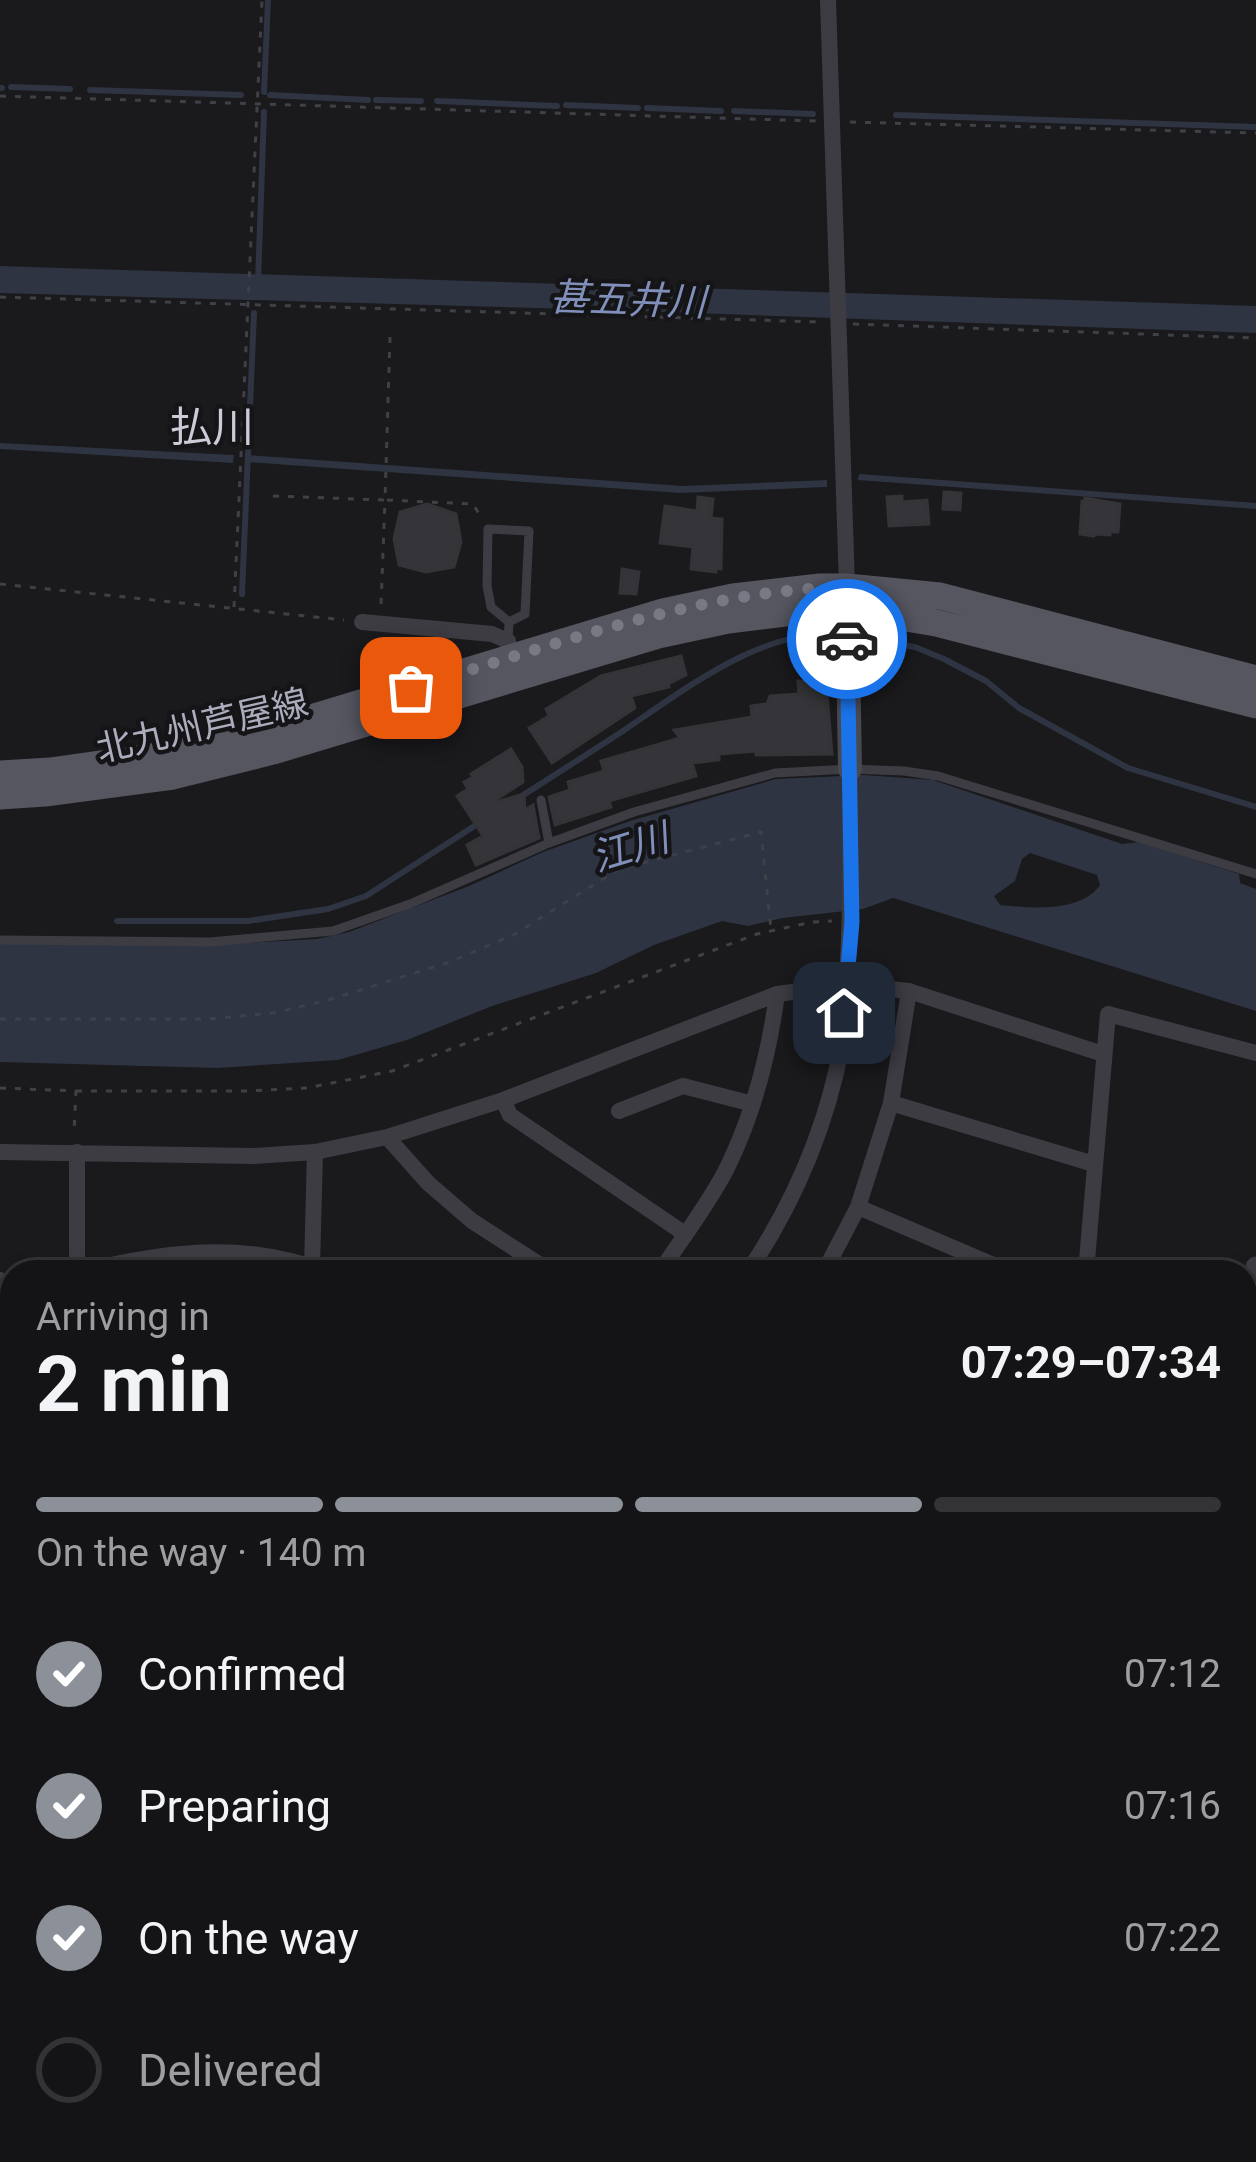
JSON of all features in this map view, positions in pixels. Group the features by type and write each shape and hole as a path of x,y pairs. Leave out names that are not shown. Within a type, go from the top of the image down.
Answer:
{"main road":[{"name":"北九州芦屋線","path":"0,774 178,753 278,728 663,612 733,597 940,596 1256,679"},
{"name":"北九州芦屋線","path":"847,597 900,615 1256,705"},
{"path":"847,597 850,772"},
{"name":"北九州芦屋線","path":"0,796 173,776 273,751 508,659"}],"street":[{"path":"828,0 847,597"},
{"path":"362,622 492,634 508,659"},
{"path":"756,1260 804,1173 829,1103 843,1040 852,922 850,772"},
{"path":"0,1152 254,1156 315,1152 387,1137 503,1100 777,994 847,985 909,991 1103,1054"},
{"path":"830,1260 858,1207 891,1102 909,991"},
{"path":"668,1260 726,1170 771,1043 777,994"},
{"path":"1087,1260 1108,1013 1256,1052"},
{"path":"619,1111 683,1086 753,1103"},
{"path":"503,1100 510,1115 685,1234"},
{"path":"891,1102 1094,1163"},
{"path":"387,1137 428,1184 472,1221 532,1260"},
{"path":"75,1152 77,1260"},
{"path":"315,1152 319,1260"},
{"path":"858,1207 982,1260"},
{"path":"132,1260 214,1251 282,1260"}],"lane":[{"path":"488,529 529,531 525,614 509,622 491,607 488,529"},
{"path":"508,659 509,622"},
{"path":"0,940 210,942 333,931 429,897 549,843 634,812 775,772 904,771 938,776 1256,874"},
{"path":"542,800 549,843"}],"path":[{"path":"234,607 262,0"},
{"path":"0,96 1256,133"},
{"path":"0,297 1256,338"},
{"path":"381,604 390,338"},
{"path":"273,496 473,504 488,529"},
{"path":"0,584 362,622"},
{"path":"0,1019 208,1019 325,1001 450,962 515,934 619,869 761,832 771,930"},
{"path":"0,1088 307,1088 392,1071 771,930 838,921"},
{"path":"75,1152 76,1091"}],"water":[{"name":"甚五井川","path":"0,266 1256,306 1256,333 0,293"},
{"path":"0,443 234,455 233,463 0,449"},
{"path":"247,455 683,486 827,480 827,487 681,493 247,462"},
{"path":"859,474 1256,503 1256,509 858,480"},
{"name":"江川","path":"864,775 933,780 1122,844 1139,842 1239,874 1240,883 1256,889 1256,1011 893,898 863,909 748,926 722,921 654,945 596,973 338,1060 218,1068 0,1062 0,943 210,945 317,939 349,932 630,821 776,779","holes":["1030,853 1097,875 1100,885 1068,904 1000,905 994,896 1015,881 1022,859"]}],"building":[{"path":"944,492 961,493 960,510 943,509"},
{"path":"902,496 902,502 927,500 929,524 889,526 887,497"},
{"path":"698,497 713,499 711,518 722,519 721,569 716,572 691,569 693,547 660,543 665,506 697,511"},
{"path":"1085,498 1120,504 1118,532 1080,534"},
{"path":"427,504 456,514 461,542 454,567 426,572 399,565 394,539 400,512"},
{"path":"622,569 639,572 636,594 620,593"},
{"path":"681,656 686,675 669,687 631,696 635,708 552,763 529,728 549,716 546,709 601,676"},
{"path":"798,681 826,681 832,754 719,754 719,760 692,763 696,776 609,801 611,807 555,825 549,797 570,790 568,782 604,771 601,761 680,738 674,730 752,717 751,706 767,704 770,696 799,694"},
{"path":"511,749 522,767 523,782 489,804 524,794 525,810 533,805 539,838 476,865 467,845 483,836 457,796 468,789 464,782 471,774"}],"waterway":[{"path":"264,92 268,0"},
{"path":"11,87 70,89"},
{"path":"90,90 241,95"},
{"path":"270,95 368,100"},
{"path":"376,100 421,101"},
{"path":"437,101 557,106"},
{"path":"566,105 638,108"},
{"path":"647,108 721,111"},
{"path":"734,111 813,114"},
{"path":"258,282 264,112"},
{"path":"896,115 1256,127"},
{"path":"242,594 254,313"},
{"path":"520,797 726,664 784,640 841,636"},
{"path":"854,638 915,647 944,659 986,681 1019,708 1128,768 1256,807"},
{"path":"117,921 248,921 328,909 366,896 479,823"}],"way so far":[{"path":"411,688 663,612 733,597 820,587 848,587 847,639"}],"district":[{"name":"払川","path":"212,427"}],"route":[{"path":"844,1013 852,922 847,639"}]}
